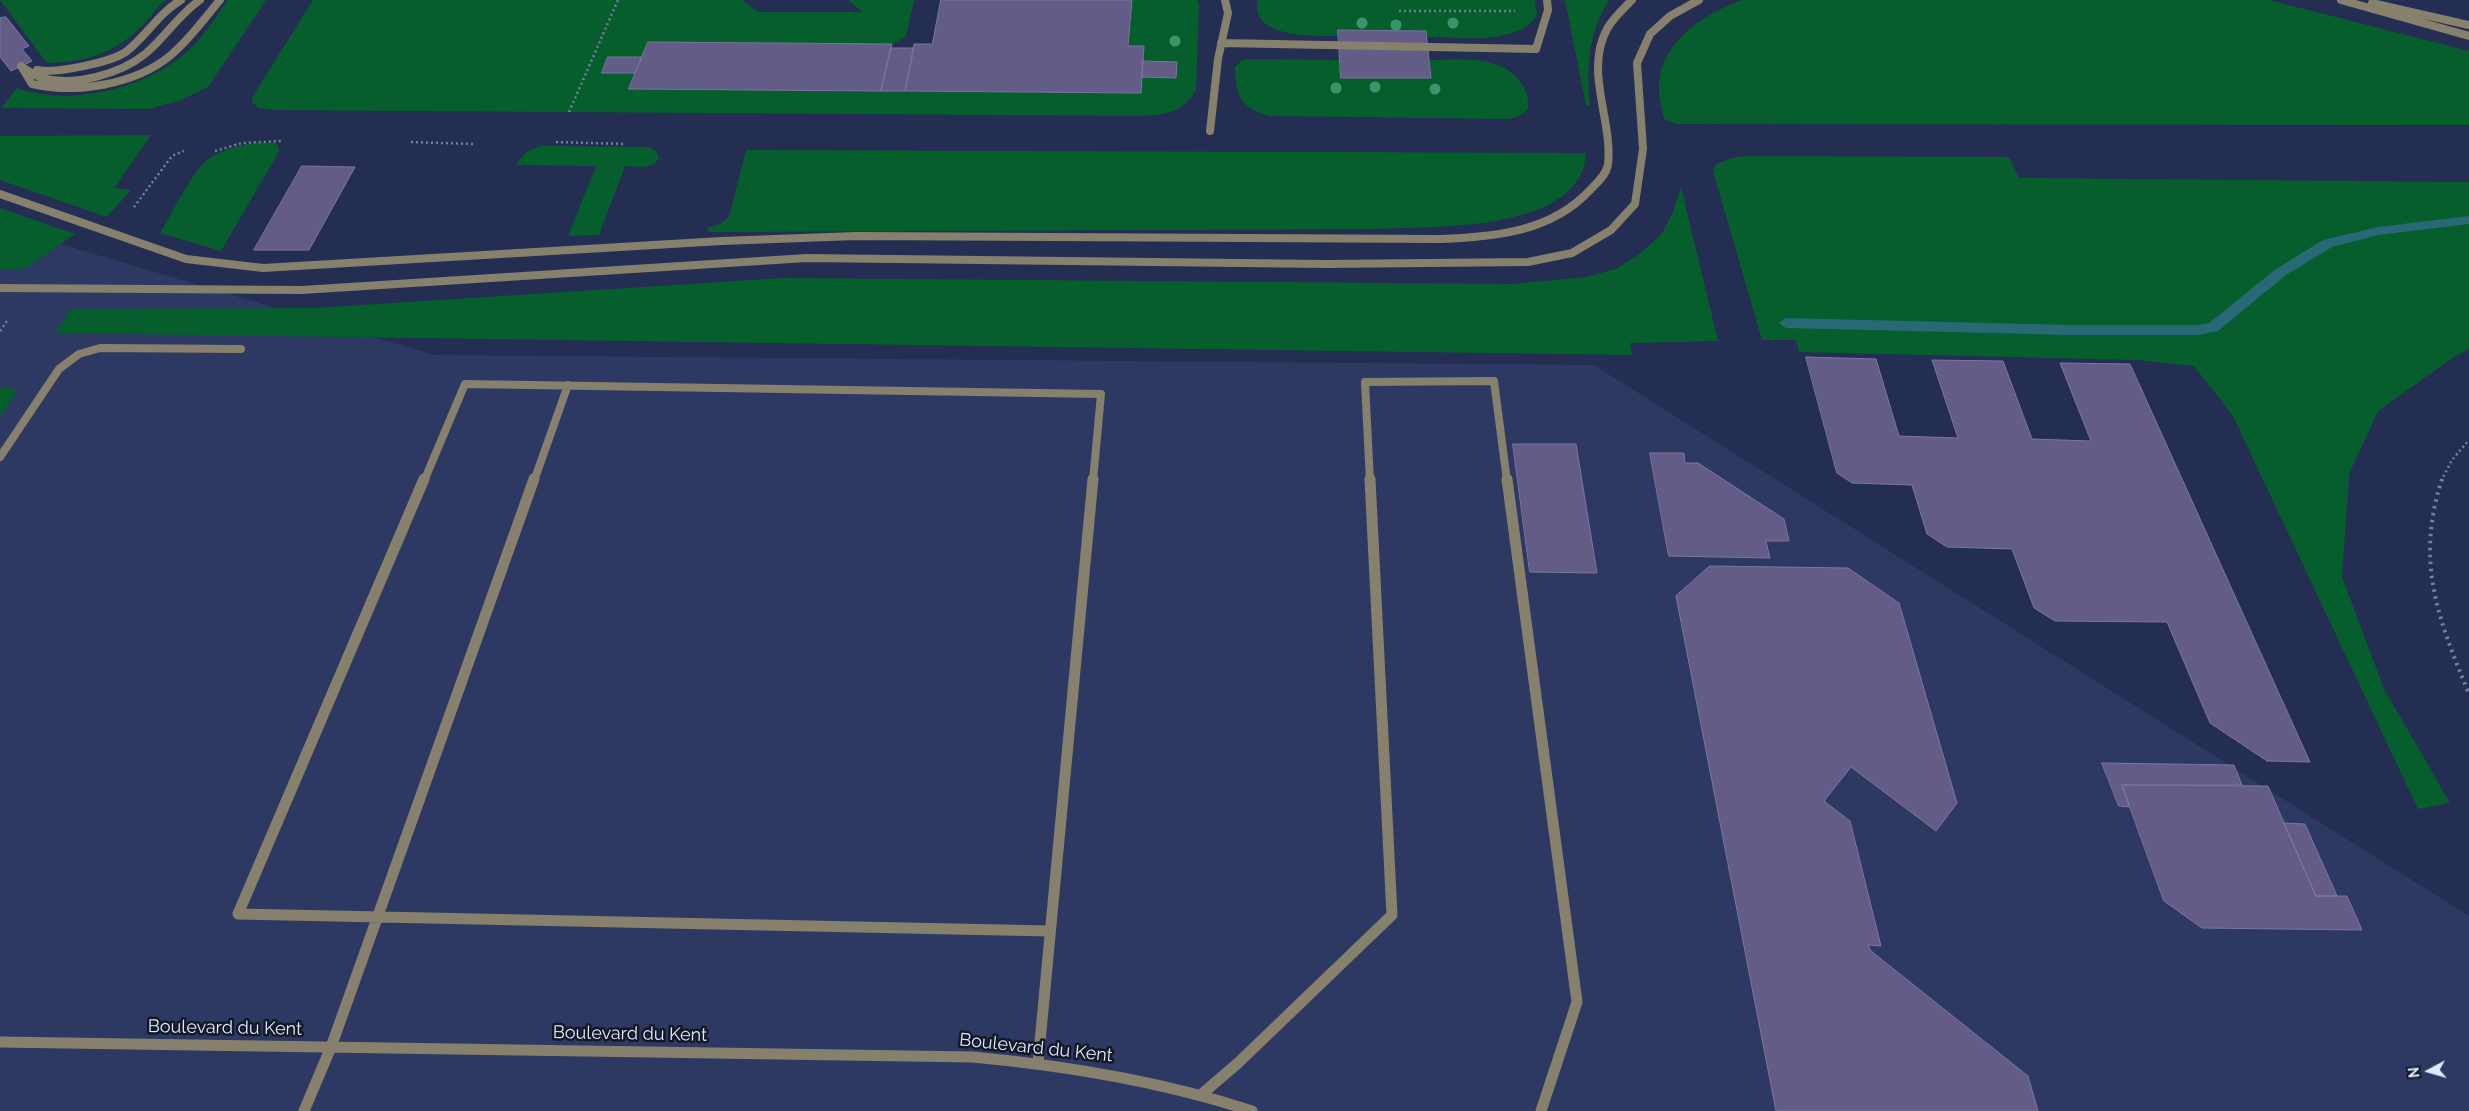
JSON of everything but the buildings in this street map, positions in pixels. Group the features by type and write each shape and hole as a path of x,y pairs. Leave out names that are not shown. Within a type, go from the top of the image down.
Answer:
{"street":[{"path":"21,66 46,72 94,64 126,52 168,8 181,0"},
{"path":"21,66 41,78 53,80 106,74 125,67 145,54 188,7 200,0"},
{"path":"21,66 32,84 60,90 105,84 136,74 162,63 183,44 220,0"},
{"path":"1210,132 1210,117 1221,43 1228,13 1224,0"},
{"path":"1221,43 1536,49 1548,10 1547,0"},
{"path":"0,194 186,259 223,265 263,268 712,242 856,236 1440,240 1484,238 1523,231 1561,216 1588,194 1608,167 1606,127 1599,75 1600,50 1606,30 1632,0"},
{"path":"0,288 302,290 807,258 1326,264 1528,262 1572,253 1611,230 1635,204 1642,149 1637,63 1650,34 1670,16 1699,0"},
{"path":"2341,0 2469,36"},
{"path":"2357,0 2469,25"},
{"path":"0,457 59,369 79,354 100,348 241,349"},
{"path":"1203,1094 1238,1063 1392,915 1365,382 1494,381 1576,1002 1541,1111"},
{"path":"1038,1063 1101,394 465,384 238,914 1050,931"},
{"path":"304,1111 331,1047 568,385"},
{"name":"Boulevard du Kent","path":"0,1042 963,1057 1038,1063 1100,1071 1203,1094 1252,1111"}],"path":[{"path":"569,112 618,0"},
{"path":"215,151 242,143 281,141"},
{"path":"411,142 474,144"},
{"path":"556,142 624,144"},
{"path":"129,214 172,156 184,151"},
{"path":"2469,440 2451,461 2435,495 2429,537 2434,591 2444,632 2469,694"}],"shaded area":[{"path":"0,226 434,355 1594,365 2469,916 2469,1111 0,1111"}],"green space":[{"path":"0,0 166,0 131,36 110,50 74,61 47,63"},
{"path":"228,0 266,0 208,87 179,101 148,109 1,108 17,88 38,94 62,96 86,94 134,83 156,73 193,46"},
{"path":"313,0 742,0 758,12 863,12 848,0 914,0 906,37 892,44 648,42 642,57 608,57 602,73 635,73 630,89 1140,93 1142,77 1176,78 1177,62 1143,61 1144,46 1128,46 1132,0 1197,0 1199,4 1196,90 1191,98 1174,111 1143,116 274,110 259,108 252,102 253,96"},
{"path":"1258,0 1535,0 1537,15 1528,25 1516,32 1487,38 1427,37 1425,31 1339,30 1339,36 1316,36 1287,33 1274,29 1264,22 1258,13"},
{"path":"1565,0 1609,0 1597,25 1590,51 1588,77 1590,105 1586,105"},
{"path":"1742,0 2269,0 2469,51 2469,125 1677,124 1664,119 1659,84 1662,69 1668,55 1677,42 1700,21"},
{"path":"1466,59 1490,62 1510,72 1519,80 1524,87 1528,109 1521,115 1510,119 1269,116 1245,104 1238,93 1235,67 1242,60 1340,60 1342,78 1431,78 1430,60"},
{"path":"151,135 114,188 131,190 107,217 0,180 0,136"},
{"path":"276,143 279,149 277,155 221,251 160,233 187,186 203,164 223,151 247,144"},
{"path":"541,146 649,147 656,151 659,157 657,161 649,166 625,166 599,235 568,236 596,166 517,165 526,152"},
{"path":"746,150 1586,153 1583,170 1568,191 1547,205 1521,215 1491,222 1460,225 1380,229 708,232 707,228 720,224 729,217"},
{"path":"1735,157 2009,157 2019,178 2469,182 2469,349 2454,357 2378,411 2349,474 2342,577 2384,689 2450,803 2418,809 2233,416 2194,366 2137,360 1799,352 1796,340 1762,340 1713,171 1716,164"},
{"path":"1681,187 1718,341 1630,343 1632,355 56,333 70,309 315,308 783,278 1513,284 1586,277 1616,269 1639,254 1661,235 1673,212"},
{"path":"0,208 75,234 23,270 0,269"},
{"path":"0,388 12,388 16,393 0,417"}],"waterway":[{"path":"1786,323 2071,330 2198,330 2213,327 2281,272 2328,243 2378,231 2469,220"}]}
